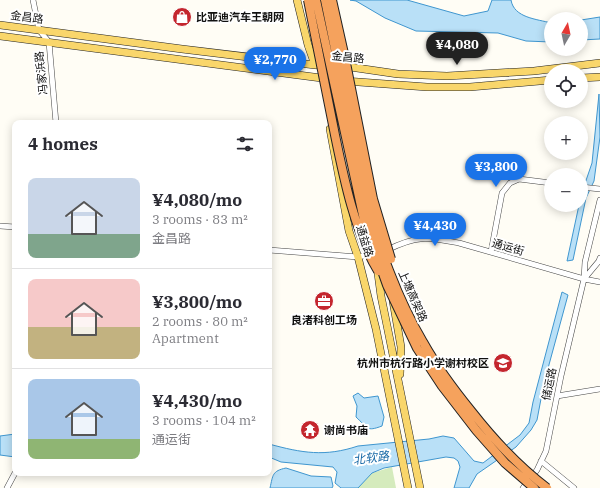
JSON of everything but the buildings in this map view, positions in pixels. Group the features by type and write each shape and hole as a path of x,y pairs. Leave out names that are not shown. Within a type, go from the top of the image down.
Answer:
{"highway":[{"path":"309,0 344,175 367,250 377,270 387,284"},
{"name":"上塘高架路","path":"316,0 364,220 387,284 417,348 442,386 476,430 505,463 534,488"},
{"name":"上塘高架路","path":"325,0 370,216 412,322 423,343 448,382 482,425 513,459 547,488"},
{"path":"332,0 373,198 412,322"}],"main road":[{"path":"297,0 315,65"},
{"name":"通益路","path":"309,0 317,32 315,65 320,78 350,231 376,329 408,488"},
{"name":"通益路","path":"328,0 367,189 381,296 420,488"},
{"path":"336,0 377,198 386,250 401,347 399,383"},
{"name":"金昌路","path":"0,25 315,65 342,66 398,74 447,76 534,71 600,63"},
{"name":"金昌路","path":"0,36 352,82 427,87 470,87 544,81"},
{"path":"588,78 600,77"}],"street":[{"name":"冯家浜路","path":"33,0 39,30 48,42 56,120"},
{"path":"491,252 502,194 510,183 520,179 544,182"},
{"path":"588,188 600,189"},
{"name":"储运路","path":"523,488 537,470 546,451 584,279 585,262 600,200"},
{"path":"0,226 12,227"},
{"name":"通运街","path":"272,250 358,257 376,254 402,242 419,238 438,239 459,243 584,279 600,282"},
{"path":"584,279 600,258"},
{"path":"557,396 600,389"},
{"path":"541,461 574,488"},
{"path":"0,487 6,488 13,476"}],"green space":[{"path":"392,467 396,488 355,488 372,473"}],"water":[{"path":"350,0 407,0 464,16 488,11 492,0 511,0 513,6 521,14 544,21 544,42 526,41 498,33 416,31 385,18 356,1"},
{"path":"600,17 600,39 588,40 588,19"},
{"path":"599,94 600,137 594,181 588,194 588,175 592,163"},
{"path":"578,212 583,212 573,260 567,261"},
{"name":"北软路","path":"562,292 568,295 544,383 537,420 531,430 516,447 477,474 469,488 454,488 460,467 458,461 454,458 446,457 384,468 372,473 358,488 341,488 335,483 337,472 333,467 281,462 272,458 272,445 292,450 324,453 335,452 358,446 429,439 443,436 454,438 474,461 483,463 520,435 529,423 533,402"},
{"path":"358,393 364,398 378,396 384,417 382,426 370,429 356,417 357,406 353,396"},
{"path":"12,434 12,457 0,455 0,436"},
{"path":"286,468 311,476 331,477 333,486 332,488 270,488 274,474"}],"place":[{"name":"比亚迪汽车王朝网","path":"182,17"},
{"name":"良渚科创工场","path":"324,301"},
{"name":"杭州市杭行路小学谢村校区","path":"503,363"},
{"name":"谢尚书庙","path":"310,430"}]}
